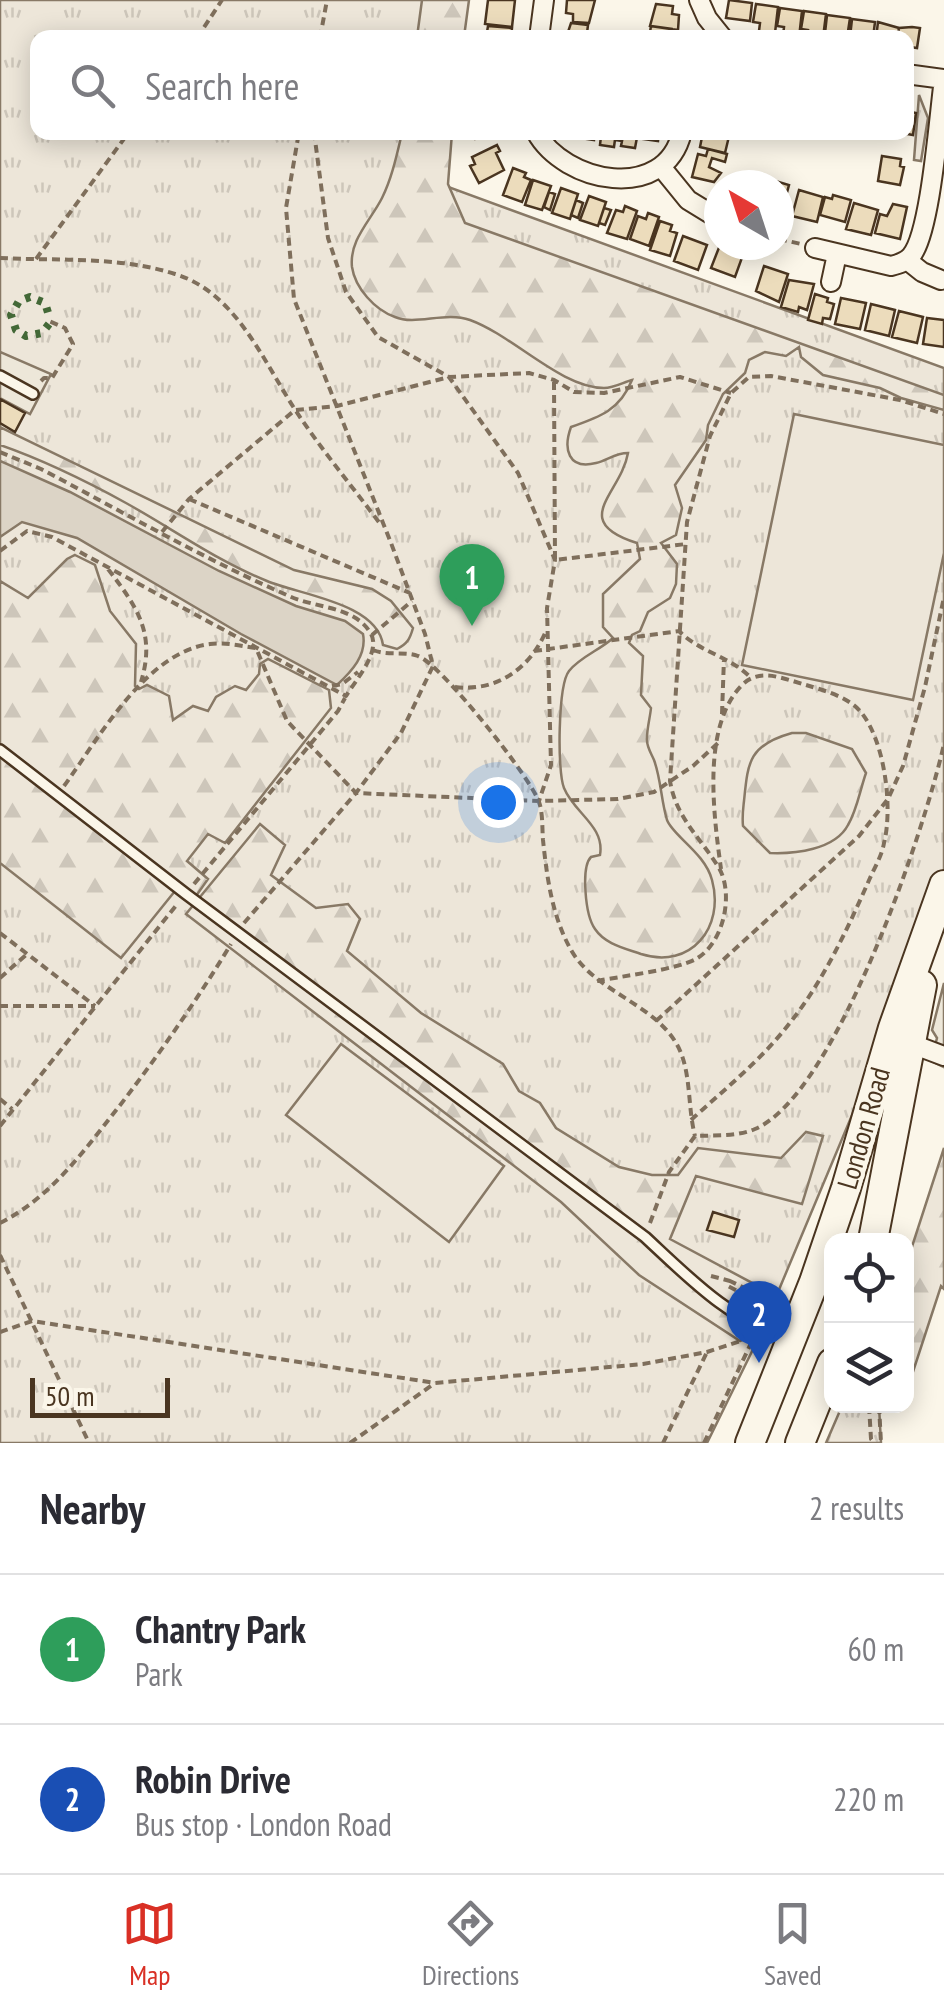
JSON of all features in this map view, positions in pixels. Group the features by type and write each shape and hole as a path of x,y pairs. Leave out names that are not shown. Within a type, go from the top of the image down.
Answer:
{"main road":[{"name":"London Road","path":"749,1441 792,1339 846,1188 893,1028 944,885"},
{"name":"London Road","path":"874,1233 932,924"},
{"path":"800,1443 824,1383"},
{"path":"817,1443 828,1413"}],"street":[{"path":"540,30 544,0"},
{"path":"700,0 716,30"},
{"path":"812,248 886,266 907,260 916,248 924,221 944,78 914,75"},
{"path":"542,140 553,156 604,176 634,178 662,168 674,155 679,140"},
{"path":"662,168 688,200 704,210"},
{"path":"831,282 838,254"},
{"path":"907,260 941,280"},
{"path":"912,1044 944,1056"}],"lane":[{"path":"0,376 33,394"},
{"path":"0,750 645,1237 698,1285 753,1323 792,1339"}],"path":[{"path":"202,30 222,0"},
{"path":"321,30 327,0"},
{"path":"36,260 123,140"},
{"path":"0,1223 49,1189 85,1150 163,1049 264,896 356,792 401,733 433,666 387,532 294,299 286,208 298,140"},
{"path":"315,140 328,238 346,292 378,337 450,377 518,473 554,560"},
{"path":"794,243 812,248"},
{"path":"0,258 127,263 177,274 202,286 257,345 296,410 387,532"},
{"path":"33,394 44,378 52,378 73,349 68,332 49,320"},
{"path":"161,532 190,499 296,410 337,406 450,377 529,373 554,380 574,392 604,393 680,377 731,394"},
{"path":"722,874 674,803 670,781 688,522 710,436 731,394 749,377 771,376 900,400 944,414"},
{"path":"554,380 554,560 547,608 551,765 539,801 547,874 559,928 574,956 597,981 656,1021 680,1049 695,1136 669,1172 645,1237"},
{"path":"0,452 41,469 290,597 341,612 372,635 374,650 311,744 0,1126"},
{"path":"190,499 410,593"},
{"path":"0,552 32,530 346,696"},
{"path":"554,560 686,544"},
{"path":"106,567 138,611 147,639 140,682"},
{"path":"656,1021 860,836 888,798 908,750 944,598"},
{"path":"372,635 412,600"},
{"path":"452,686 491,686 524,664 548,627"},
{"path":"534,651 679,632"},
{"path":"679,632 689,642 724,656 750,678"},
{"path":"58,794 140,682 170,660 206,644 256,648"},
{"path":"256,648 286,721 356,792 539,801 618,800 654,792 718,743"},
{"path":"374,650 384,654 416,654 433,666 479,716 539,801"},
{"path":"597,981 697,958 714,939 726,910 712,799 722,718 724,656"},
{"path":"326,685 342,684 362,669"},
{"path":"691,1120 767,1051 818,980 858,906 884,844 888,798 874,740 860,711 826,691 763,674 740,687 722,718"},
{"path":"695,1136 735,1135 758,1128 783,1110 817,1065 868,973 931,794 944,744"},
{"path":"0,933 94,1006"},
{"path":"0,978 27,954"},
{"path":"0,1006 94,1006"},
{"path":"0,1099 12,1110"},
{"path":"0,1255 89,1443"},
{"path":"771,1302 730,1281 728,1286 777,1311"},
{"path":"0,1332 32,1321 435,1383 643,1364 707,1352 754,1336 704,1443"},
{"path":"663,1443 707,1352"},
{"path":"350,1443 435,1383"},
{"path":"870,1413 871,1439 878,1443 878,1413"}],"green space":[{"path":"0,0 461,0 458,30 30,30 30,140 445,140 440,184 944,368 944,885 932,924 760,1335 707,1443 0,1443"},
{"path":"422,0 469,0 465,30 418,30"},
{"path":"919,95 928,118 921,161 914,160"},
{"path":"400,140 451,140 448,184 465,223 944,395 944,410 880,388 823,375 801,357 799,347 786,356 765,352 749,360 745,373 723,394 708,425 706,440 675,485 682,508 676,535 661,543 677,564 676,584 670,598 648,612 640,631 632,635 629,643 643,656 641,695 651,708 647,744 667,820 703,861 715,897 713,914 700,941 675,956 659,957 628,950 609,942 595,929 585,880 588,862 600,855 600,845 593,828 564,788 560,765 565,679 574,666 613,638 603,627 603,594 640,559 637,543 617,534 602,516 628,453 596,463 579,463 570,456 569,435 571,427 600,416 615,405 632,380 608,388 588,386 554,371 470,320 403,319 380,309 357,283 352,257 394,166"},
{"path":"794,414 944,445 944,553 913,700 742,665"},
{"path":"0,427 294,570 372,589 391,601 413,628 409,638 397,649 383,645 378,631 352,610 249,573 95,487 0,445"},
{"path":"75,555 95,565 110,611 136,644 135,686 139,689 147,685 169,696 173,720 193,706 208,711 216,697 235,686 246,690 259,674 260,664 268,659 329,690 331,708 225,843 208,834 187,861 208,879 196,896 0,745 0,581 28,598"},
{"path":"792,733 806,733 852,749 866,773 854,813 834,840 813,849 770,853 743,826 747,775 759,749"},
{"path":"0,756 175,891 121,958 0,863"},
{"path":"260,824 285,845 271,875 316,908 348,904 360,919 347,951 421,1013 503,1064 519,1091 540,1103 556,1128 619,1167 652,1175 678,1175 698,1148 781,1158 806,1132 823,1136 802,1204 696,1176 670,1239 771,1293 757,1333 740,1341 639,1275 561,1202 186,914"},
{"path":"341,1044 504,1166 449,1242 286,1115"},
{"path":"944,1148 944,1289 941,1286 914,1369 914,1323 914,1240"},
{"path":"839,1413 879,1413 881,1443 826,1443"}],"shaded area":[{"path":"0,352 51,374 30,414 0,398"},
{"path":"0,461 70,492 219,571 296,606 345,621 363,634 363,649 357,662 337,685 77,538 22,522 0,537"},
{"path":"944,983 944,1067 931,1061 937,1038 932,1030"}],"building":[{"path":"488,0 515,0 512,27 485,24"},
{"path":"567,0 595,0 589,23 573,22 573,14 566,13"},
{"path":"729,0 752,3 750,21 726,18"},
{"path":"656,4 673,6 672,14 679,15 678,30 650,26"},
{"path":"756,4 778,7 775,30 759,30 760,23 753,22"},
{"path":"780,8 802,11 800,30 777,26"},
{"path":"804,11 826,14 824,30 801,29"},
{"path":"827,15 850,18 848,30 825,30"},
{"path":"852,19 875,22 874,30 851,30"},
{"path":"878,22 899,28 899,30 877,30"},
{"path":"571,23 588,25 587,30 569,30"},
{"path":"488,26 512,28 512,30 487,30"},
{"path":"899,28 920,28 917,48 914,30"},
{"path":"601,140 615,140 614,147 600,145"},
{"path":"615,140 636,140 635,148 621,146 622,141"},
{"path":"701,140 728,140 725,153 700,147"},
{"path":"497,145 500,151 496,153 504,170 479,183 470,166 475,164 472,157"},
{"path":"708,149 727,154 725,162 712,158 709,167 715,170 704,170 704,180 692,177 698,154 706,156"},
{"path":"882,156 901,159 900,166 904,167 900,185 878,181"},
{"path":"513,168 526,173 524,177 531,180 522,202 503,195"},
{"path":"533,180 551,186 542,210 525,205"},
{"path":"561,188 578,194 570,219 552,213"},
{"path":"799,190 823,197 817,222 794,216"},
{"path":"549,192 555,194 550,210 544,207"},
{"path":"833,195 851,200 845,222 820,215 825,197 832,199"},
{"path":"589,196 606,202 598,226 580,220"},
{"path":"576,200 583,203 578,218 571,215"},
{"path":"854,203 878,210 871,235 846,229"},
{"path":"893,204 907,207 900,239 875,233 880,214 887,216"},
{"path":"625,206 637,211 627,239 607,233 616,210 623,212"},
{"path":"604,208 611,210 605,225 599,223"},
{"path":"648,213 659,217 649,246 630,239 638,216 646,219"},
{"path":"660,221 672,225 670,231 677,233 670,256 650,250"},
{"path":"683,236 704,244 698,270 674,261"},
{"path":"714,260 741,260 735,277 711,268"},
{"path":"764,266 788,274 779,302 756,291"},
{"path":"789,280 814,284 807,310 799,307 798,312 781,307"},
{"path":"815,294 834,304 830,319 823,318 822,324 808,320"},
{"path":"841,298 866,303 860,329 835,324"},
{"path":"871,304 895,310 889,336 865,330"},
{"path":"899,311 923,317 917,343 892,337"},
{"path":"927,318 944,320 944,347 923,344"},
{"path":"0,399 25,413 15,432 0,423"},
{"path":"713,1212 739,1220 734,1237 707,1230"}],"hedge":[{"path":"49,324 42,333 26,336 16,330 11,315 19,301 30,297 45,303 50,319"}],"place":[{"name":"Chantry Park","path":"472,626"},
{"name":"Robin Drive","path":"759,1363"}]}
